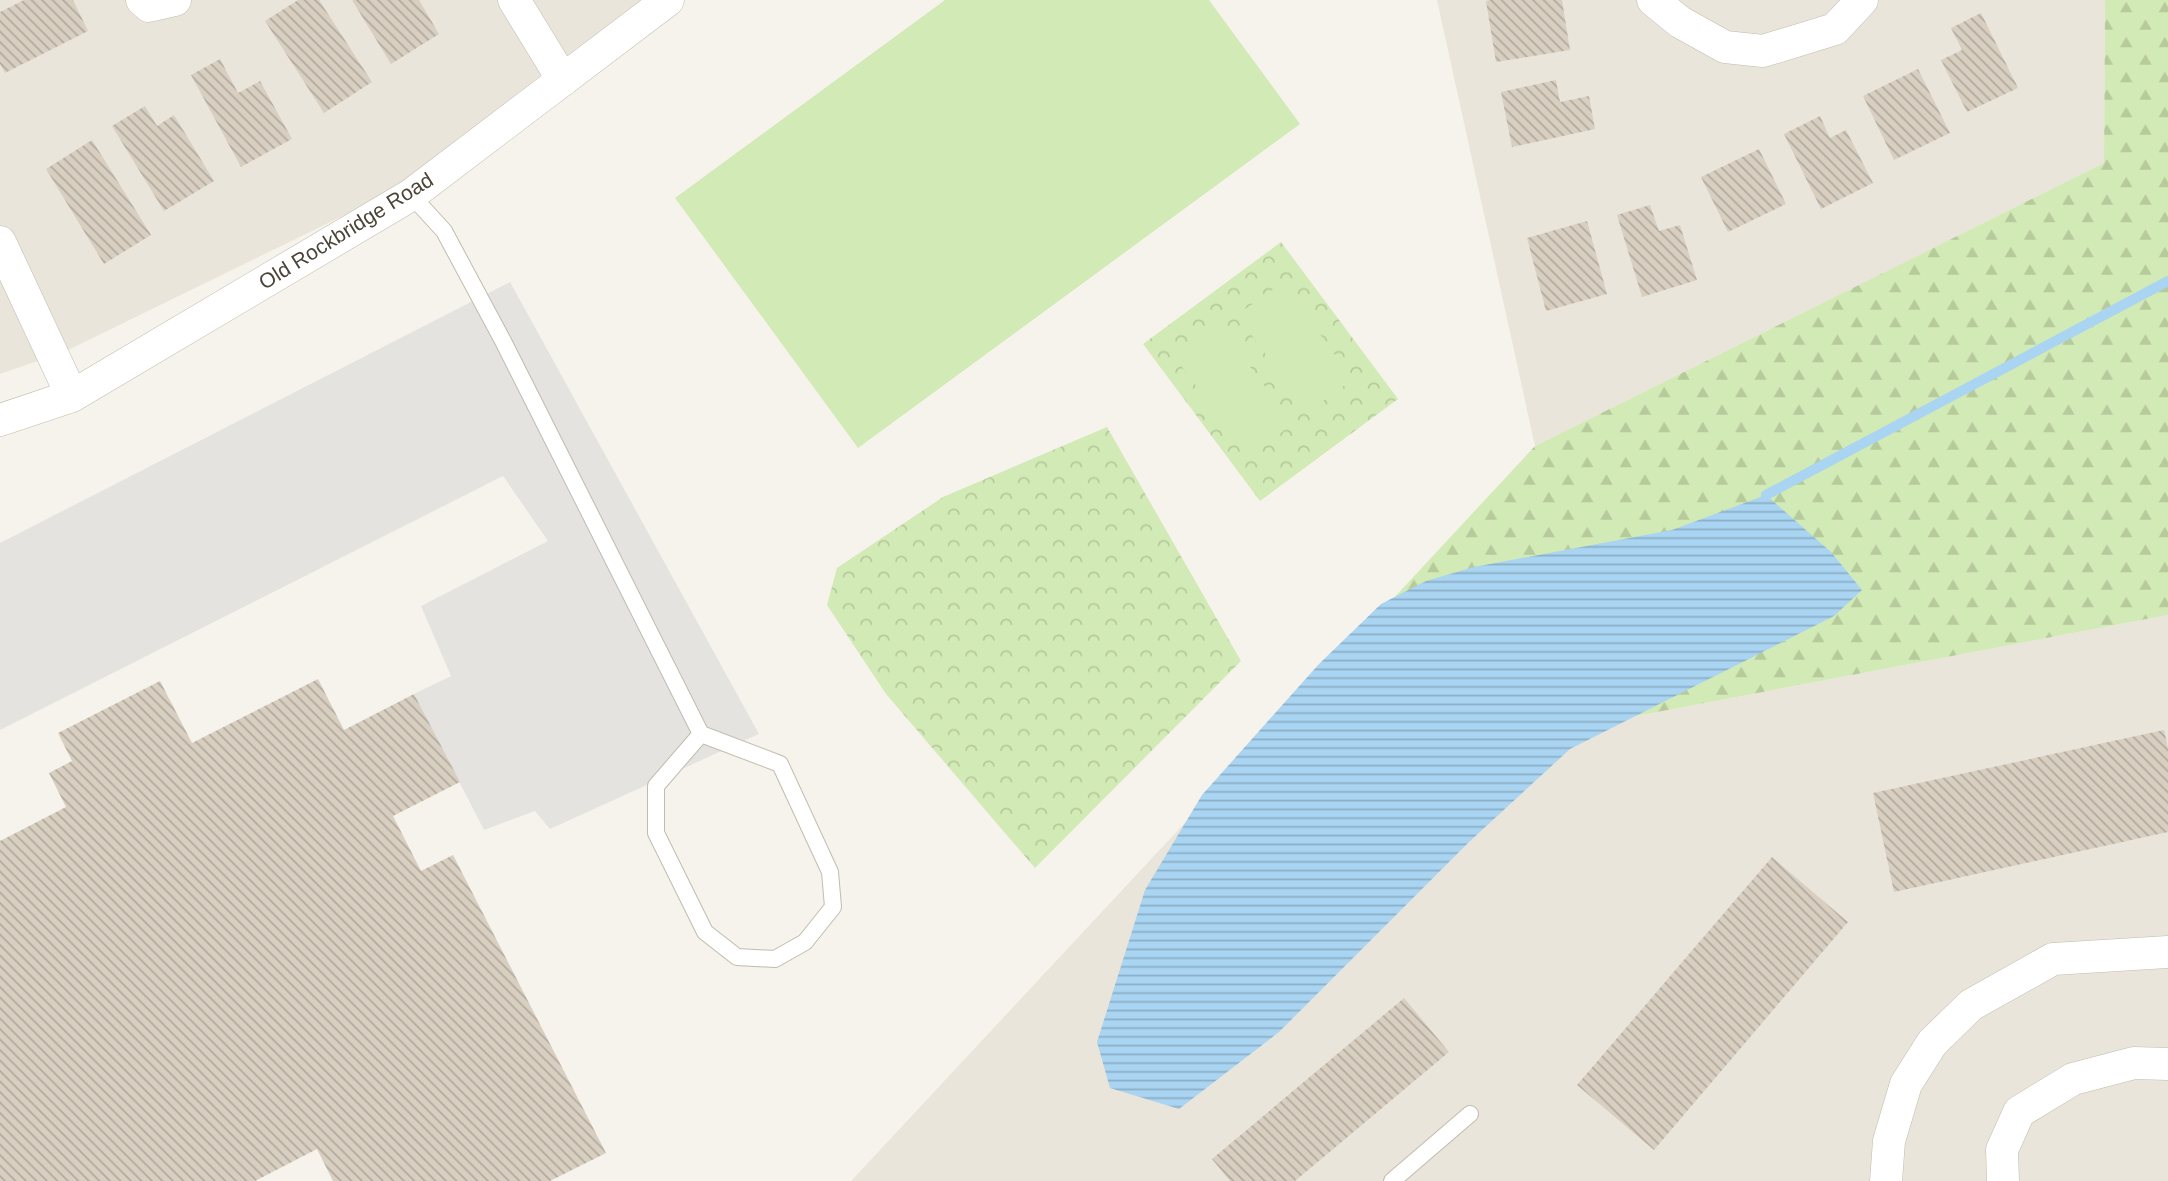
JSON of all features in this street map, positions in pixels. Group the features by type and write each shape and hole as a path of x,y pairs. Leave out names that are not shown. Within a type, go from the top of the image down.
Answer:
{"street":[{"path":"142,0 149,6 175,0"},
{"path":"514,0 563,80"},
{"name":"Old Rockbridge Road","path":"0,421 72,396 411,195 668,0"},
{"path":"1653,0 1680,22 1725,47 1763,51 1835,29 1862,0"},
{"path":"0,242 72,396"},
{"path":"1886,1181 1889,1141 1906,1084 1932,1042 1971,1005 2053,959 2168,952"},
{"path":"2003,1181 2002,1150 2019,1112 2073,1079 2134,1063 2168,1064"}],"lane":[{"path":"411,195 444,231 503,341 701,734 780,764 830,872 833,907 805,942 775,959 737,957 705,932 656,833 656,786 701,734"},
{"path":"1392,1181 1469,1114"}],"shaded area":[{"path":"0,0 660,0 445,166 64,352 0,374"},
{"path":"1437,0 2105,0 2104,163 1535,446"},
{"path":"510,282 759,734 550,829 535,811 484,830 414,694 451,676 421,606 548,541 503,476 0,730 0,543"},
{"path":"2168,615 2168,1181 851,1181 1209,797"}],"green space":[{"path":"945,0 1209,0 1300,124 858,448 675,198"},
{"path":"2105,0 2168,0 2168,615 1209,797 1535,446 2104,163"},
{"path":"1281,242 1398,399 1260,501 1143,344"},
{"path":"1282,283 1353,379 1308,412 1237,315"},
{"path":"1221,328 1293,424 1248,457 1177,360"},
{"path":"1107,427 1241,661 1035,868 886,694 827,605 837,568 943,497"}],"water":[{"path":"1766,495 1831,552 1862,590 1834,616 1570,749 1469,842 1279,1032 1179,1109 1110,1088 1097,1042 1145,890 1202,795 1319,664 1381,604 1426,581 1474,567 1672,530"}],"building":[{"path":"24,0 73,0 88,31 5,73 0,64 0,12"},
{"path":"298,0 319,0 372,82 324,113 265,21"},
{"path":"352,0 419,0 439,34 391,64"},
{"path":"1562,0 1570,50 1496,62 1486,1"},
{"path":"1981,13 2018,88 1967,112 1941,60 1962,50 1951,28"},
{"path":"220,59 238,93 260,81 292,139 241,167 191,75"},
{"path":"1918,69 1950,133 1894,160 1863,96"},
{"path":"1556,80 1560,102 1589,96 1595,129 1512,147 1501,92"},
{"path":"145,106 157,126 174,115 214,181 164,211 112,126"},
{"path":"1820,116 1830,138 1846,130 1873,183 1821,209 1784,134"},
{"path":"92,140 151,235 104,264 46,169"},
{"path":"1759,149 1786,204 1728,232 1701,177"},
{"path":"1650,205 1659,231 1680,225 1697,280 1642,297 1617,215"},
{"path":"1587,221 1607,294 1546,311 1527,238"},
{"path":"318,679 344,730 414,694 460,782 393,816 421,871 453,855 606,1153 550,1181 333,1181 317,1149 255,1181 0,1181 0,841 66,807 49,773 72,761 58,733 160,681 192,743"},
{"path":"2164,730 2168,748 2168,832 1894,892 1873,793"},
{"path":"1772,857 1848,922 1654,1150 1577,1085"},
{"path":"1404,998 1449,1052 1295,1181 1230,1181 1212,1159"}],"waterway":[{"path":"1766,495 2168,281"}]}
